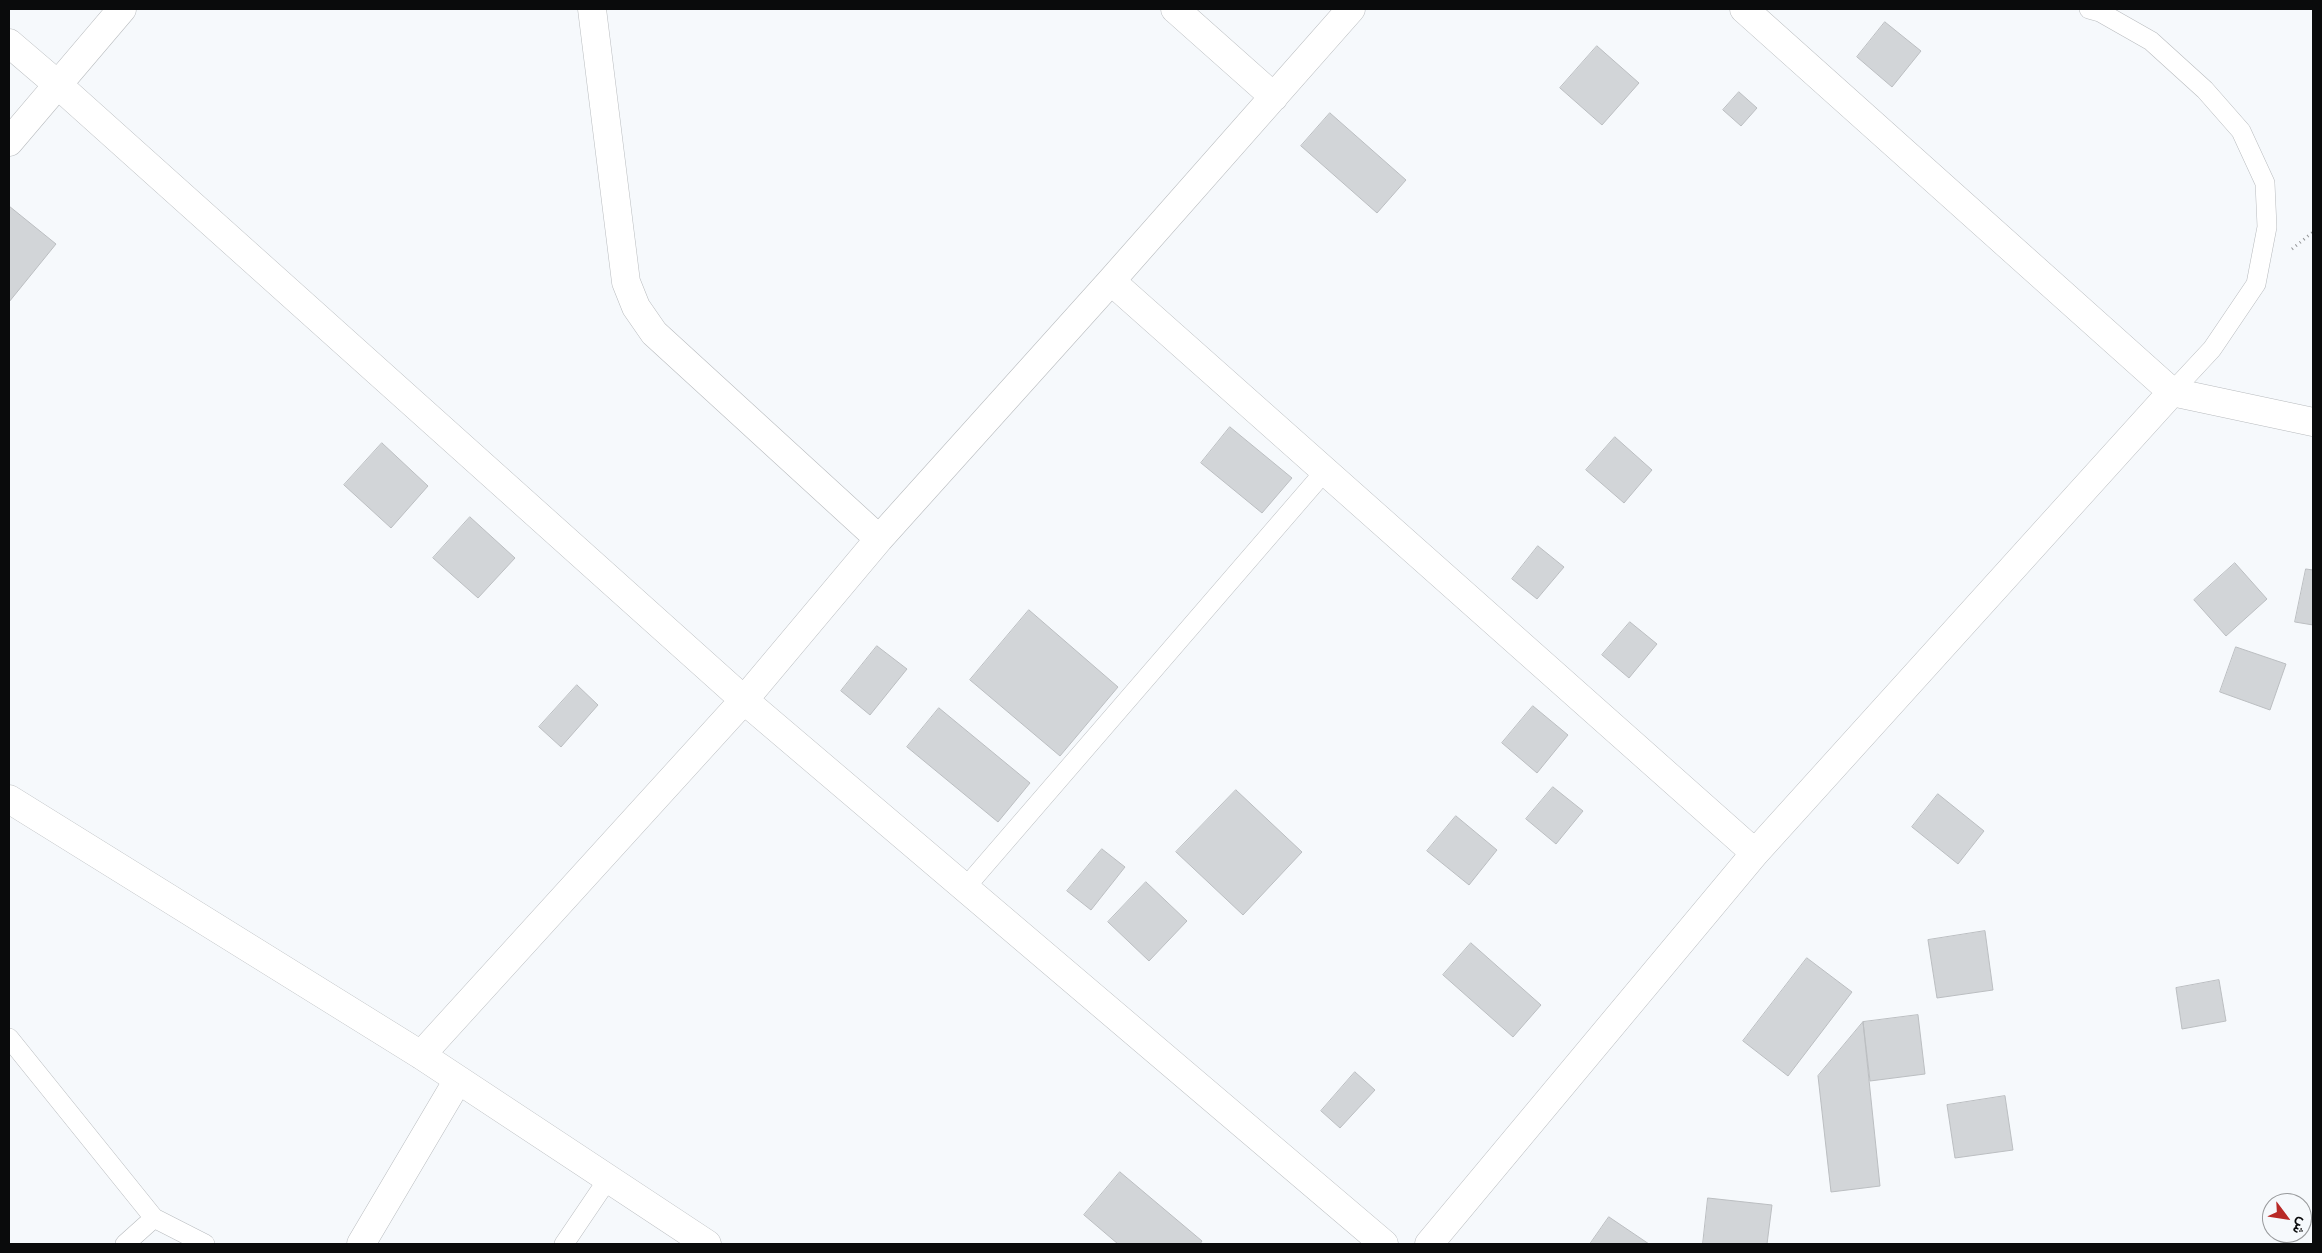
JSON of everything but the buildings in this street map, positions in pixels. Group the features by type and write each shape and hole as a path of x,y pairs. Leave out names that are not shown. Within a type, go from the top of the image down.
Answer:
{"street":[{"path":"9,142 122,9"},
{"path":"592,9 626,282 636,307 654,333 878,539"},
{"path":"1175,9 1274,97"},
{"path":"421,1055 744,700 878,539 1111,281 1351,9"},
{"path":"1744,9 2172,392 2313,422"},
{"path":"9,43 744,700 1384,1244"},
{"path":"1111,281 1755,853"},
{"path":"1429,1244 1755,853 2172,392"},
{"path":"9,799 421,1055 707,1244"},
{"path":"360,1244 458,1080"}],"lane":[{"path":"2089,9 2100,12 2152,41 2205,90 2241,131 2264,183 2267,227 2256,284 2212,349 2172,392"},
{"path":"965,888 1325,471"},
{"path":"9,1038 154,1218 205,1244"},
{"path":"564,1244 608,1179"},
{"path":"125,1244 154,1218"}]}
